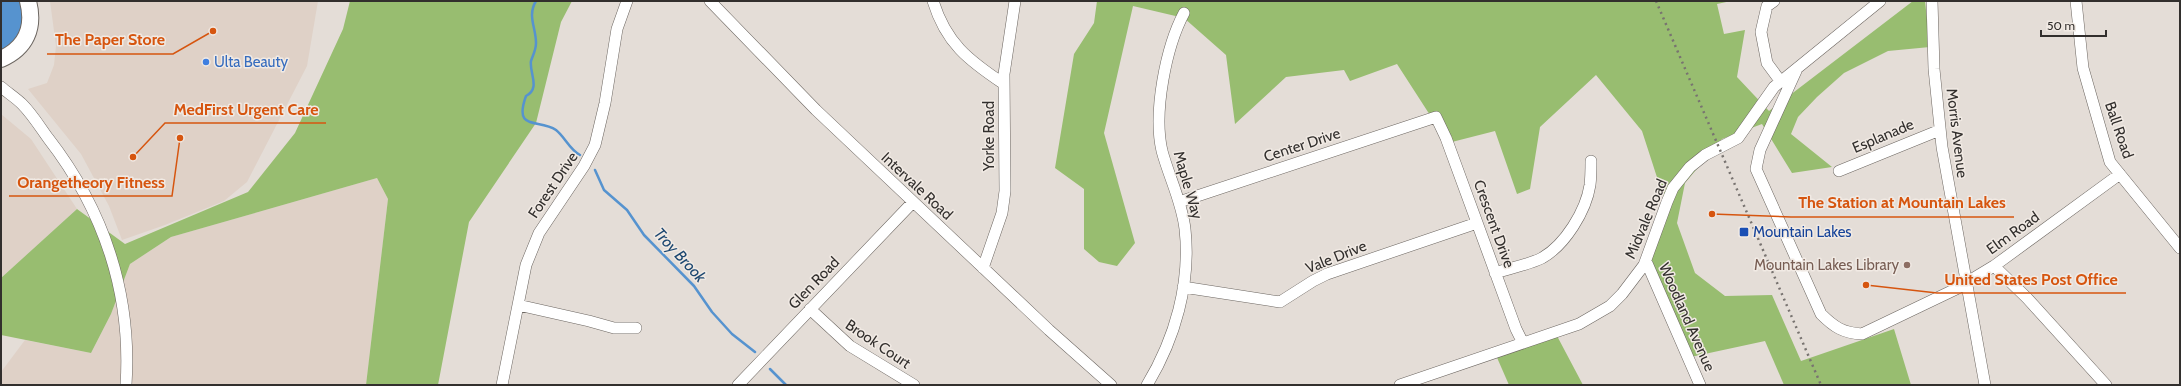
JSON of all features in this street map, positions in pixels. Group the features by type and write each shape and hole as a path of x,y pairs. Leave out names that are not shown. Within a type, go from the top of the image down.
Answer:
{"highway":[{"path":"1,59 23,45 29,30 28,1"}],"street":[{"name":"Forest Drive","path":"502,385 526,265 539,232 584,166 597,140 605,103 617,29 627,1"},
{"name":"Intervale Road","path":"710,1 816,110 983,268 1111,385"},
{"path":"933,1 943,28 961,52 974,64 1004,84"},
{"name":"Yorke Road","path":"983,268 1002,213 1005,191 1004,84 1008,41 1016,1"},
{"name":"Morris Avenue","path":"1932,1 1934,69 1940,130 1984,385"},
{"name":"Ball Road","path":"2076,1 2083,68 2110,162 2180,248"},
{"name":"Midvale Road","path":"1400,385 1579,324 1600,313 1622,294 1646,261 1667,202 1682,177 1699,159 1738,138 1765,98 1781,82 1877,2"},
{"path":"1770,4 1761,32 1762,40 1767,63 1781,82"},
{"name":"Maple Way","path":"1147,385 1168,347 1177,318 1183,287 1186,248 1185,228 1179,202 1162,151 1160,134 1163,86 1175,30 1184,12"},
{"name":"Elm Road","path":"1797,69 1760,150 1756,164 1759,180 1821,314 1833,325 1848,333 1862,334 1956,289 1994,266 2120,174"},
{"path":"1,87 23,105 70,166 102,232 112,259 123,305 125,326 126,385"},
{"name":"Center Drive","path":"1179,202 1435,117"},
{"name":"Crescent Drive","path":"1435,117 1446,138 1516,329 1523,343"},
{"name":"Esplanade","path":"1839,171 1940,130"},
{"path":"1495,273 1542,258 1559,244 1571,229 1586,198 1590,186 1591,161"},
{"name":"Glen Road","path":"738,385 913,202"},
{"name":"Vale Drive","path":"1183,287 1280,302 1327,274 1477,223"},
{"name":"Woodland Avenue","path":"1646,261 1700,385"},
{"path":"1994,266 2027,298 2106,385"},
{"path":"518,306 589,321 614,328 636,328"},
{"name":"Brook Court","path":"810,309 850,346 914,385"}],"shaded area":[{"path":"50,1 318,1 307,66 247,182 224,201 165,225 122,240 109,206 81,154 28,89 47,83 54,65 56,46"},
{"path":"1,114 31,139 77,209 1,278"},
{"path":"377,178 388,199 366,385 1,385 1,372 25,340 91,353 111,314 130,264 171,237"}],"green space":[{"path":"350,1 572,1 561,22 536,123 469,222 438,385 366,385 388,199 377,178 171,237 130,264 111,314 91,353 1,335 1,278 77,209 125,244 248,192 295,133 343,29"},
{"path":"1097,1 1731,1 1717,4 1724,34 1745,30 1737,77 1769,111 1913,1 1925,1 1930,47 1888,51 1844,73 1817,97 1798,117 1791,134 1832,167 1792,173 1762,124 1722,139 1685,183 1677,223 1695,273 1725,296 1772,295 1801,361 1894,329 1911,385 1784,385 1765,341 1686,358 1645,265 1665,202 1642,131 1596,75 1540,127 1530,189 1517,194 1495,131 1448,143 1397,64 1350,81 1344,70 1286,77 1235,124 1226,55 1184,18 1133,6 1104,133 1135,243 1117,266 1099,262 1084,249 1084,189 1055,168 1074,54 1094,23"},
{"path":"1556,334 1583,385 1509,385 1495,353"}],"water":[{"path":"1,1 23,1 22,37 1,53"}],"waterway":[{"name":"Troy Brook","path":"536,1 532,12 536,37 535,50 531,61 534,85 533,89 526,96 523,107 523,115 525,119 530,122 556,130 573,150 580,155"},
{"name":"Troy Brook","path":"595,170 604,190 627,210 644,235 694,286 712,312 732,334 755,352"},
{"name":"Troy Brook","path":"770,369 786,385"}],"railway":[{"path":"1656,1 1821,385"}],"place":[{"name":"The Paper Store","path":"213,31"},
{"name":"Ulta Beauty","path":"206,62"},
{"name":"Orangetheory Fitness","path":"180,138"},
{"name":"MedFirst Urgent Care","path":"133,157"},
{"name":"The Station at Mountain Lakes","path":"1712,214"},
{"name":"Mountain Lakes","path":"1744,232"},
{"name":"Mountain Lakes Library","path":"1907,265"},
{"name":"United States Post Office","path":"1866,285"}]}
